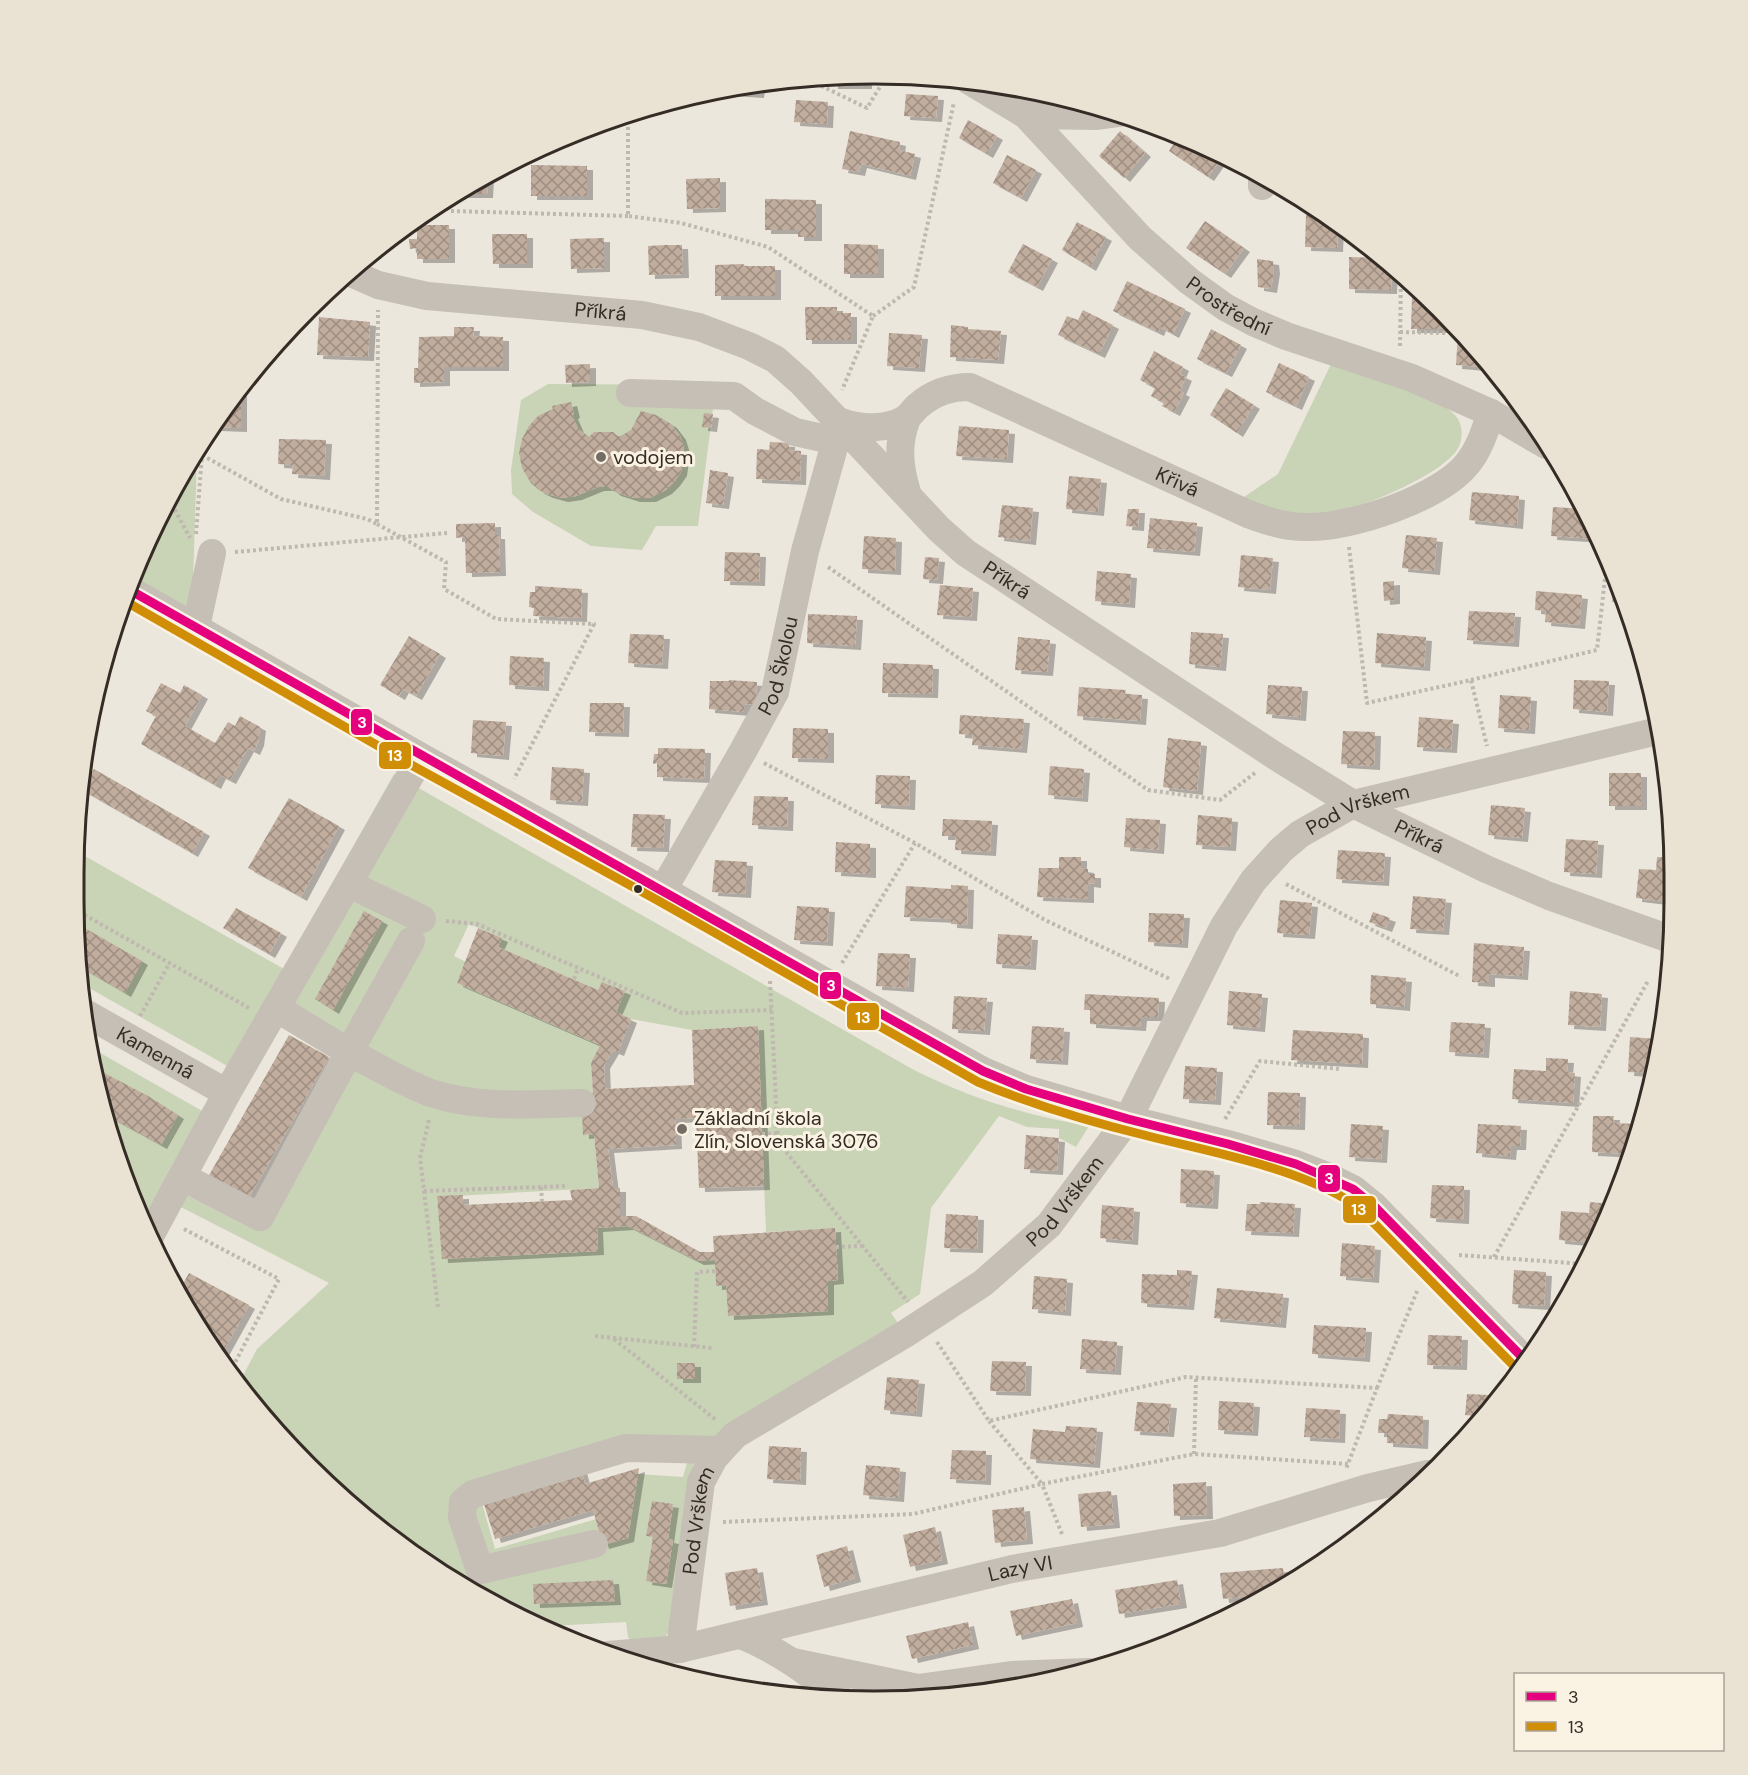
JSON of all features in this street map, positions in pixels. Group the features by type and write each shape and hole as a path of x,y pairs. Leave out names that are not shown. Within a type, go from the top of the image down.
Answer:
{"street":[{"name":"Prostřední","path":"972,91 1026,115 1140,238 1189,281 1225,307 1286,336 1399,374 1491,413 1533,438"},
{"path":"1026,115 1095,116"},
{"name":"Příkrá","path":"358,276 378,285 427,296 642,315 699,327 749,346 775,359 801,382 836,425 909,496 939,529 966,553 1277,757 1353,804 1486,869 1549,896 1663,936"},
{"name":"Křivá","path":"630,393 734,396 755,411 795,432 836,425 868,428 890,424 907,418 924,400 940,391 970,387 1267,521 1307,527 1346,523 1403,505 1451,479 1468,464 1481,441 1491,413"},
{"path":"907,418 901,433 899,454 901,472 909,496"},
{"name":"Pod Školou","path":"663,890 775,692 805,551 836,425"},
{"path":"196,627 212,554"},
{"path":"136,593 421,757 663,890 983,1071 1026,1089 1296,1164 1353,1189 1374,1206 1520,1355"},
{"name":"Pod Vrškem","path":"680,1649 701,1482 706,1470 728,1442 924,1322 983,1283 1049,1225 1128,1119 1224,926 1253,881 1281,850 1300,834 1353,804 1651,733"},
{"path":"155,1226 227,1093 421,757"},
{"path":"183,1177 260,1217 416,930 349,884"},
{"path":"276,1008 349,1052 429,1092 449,1098 496,1103 582,1103"},
{"name":"Kamenná","path":"93,1018 227,1093"},
{"path":"594,1544 480,1570 462,1517 463,1502 473,1494 626,1448 728,1442"},
{"name":"Lazy VI","path":"633,1653 680,1649 1012,1569 1220,1533 1368,1488 1414,1477"},
{"path":"741,1635 769,1647 794,1662 829,1689"},
{"path":"794,1662 918,1688 1011,1675 1038,1674"}],"path":[{"path":"822,86 867,108 882,84"},
{"path":"836,425 873,316 914,287 961,89"},
{"path":"628,124 628,216"},
{"path":"451,211 628,216 681,223 768,247 873,316"},
{"path":"377,524 378,285"},
{"path":"1399,374 1401,285"},
{"path":"1400,332 1445,333 1447,331"},
{"path":"204,456 281,499 367,519 446,562 444,589 496,619 594,624 509,788"},
{"path":"202,460 195,547 212,554 447,533"},
{"path":"1346,523 1367,703 1597,650 1605,575"},
{"path":"805,551 1148,790 1220,800 1277,757"},
{"path":"1471,680 1492,770"},
{"path":"743,752 915,843 1045,920 1192,990"},
{"path":"836,973 915,843"},
{"path":"1262,870 1461,977"},
{"path":"85,915 259,1013 276,1008"},
{"path":"416,930 477,924 682,1013 772,1010"},
{"path":"128,1037 169,964"},
{"path":"574,979 578,968"},
{"path":"770,978 778,1142 924,1322 989,1422 1042,1484 1066,1542"},
{"path":"1494,1257 1648,981"},
{"path":"1212,1140 1260,1061 1340,1069"},
{"path":"429,1092 429,1120 420,1158 438,1307"},
{"path":"762,1134 778,1133"},
{"path":"424,1191 568,1186"},
{"path":"541,1187 542,1201"},
{"path":"155,1226 279,1278 234,1364"},
{"path":"836,1247 862,1246"},
{"path":"1420,1252 1576,1263"},
{"path":"694,1347 697,1272 715,1271"},
{"path":"695,1524 913,1514 1042,1484 1194,1455 1348,1464 1421,1282"},
{"path":"595,1336 712,1348"},
{"path":"614,1339 728,1442"},
{"path":"989,1422 1186,1377 1377,1388"},
{"path":"1194,1455 1196,1377"}],"green space":[{"path":"1332,362 1433,399 1446,408 1456,416 1461,426 1462,434 1457,450 1449,459 1421,478 1386,495 1340,511 1308,514 1284,513 1241,499 1278,474"},
{"path":"548,384 716,385 698,526 656,526 642,550 591,546 533,512 512,494 511,470 521,400"},
{"path":"197,468 192,611 141,580 165,525"},
{"path":"394,774 914,1070 999,1105 1089,1126 1076,1147 1059,1138 1059,1129 1027,1127 999,1116 931,1208 920,1294 891,1313 900,1326 714,1441 480,1496 495,1549 596,1519 638,1474 683,1477 687,1463 702,1457 670,1630 665,1637 631,1641 628,1637 626,1622 560,1625 479,1585 435,1558 393,1528 315,1460 243,1376 257,1349 329,1283 173,1203 189,1194 244,1222 351,1076 287,1013 231,1068 89,988 84,901 85,856 284,969","holes":["469,924 502,938 498,947 598,990 602,982 625,991 616,1012 631,1019 692,1030 758,1026 766,1232 835,1229 838,1280 828,1281 828,1311 728,1316 726,1285 716,1286 715,1260 628,1226 597,1228 598,1251 443,1259 437,1197 599,1188 594,1134 584,1135 582,1094 593,1093 591,1063 600,1045 457,983 466,962 454,956","652,1501 673,1505 668,1539 673,1540 666,1584 647,1581 653,1537 646,1536"]},
{"path":"99,1052 204,1112 151,1218 126,1155"}],"building":[{"path":"906,94 938,96 936,118 904,116"},
{"path":"796,100 828,102 827,124 794,122"},
{"path":"968,120 997,136 987,154 959,138"},
{"path":"850,131 900,142 899,150 915,154 910,176 861,164 859,172 842,169"},
{"path":"1120,131 1145,153 1124,178 1099,156"},
{"path":"1174,143 1218,163 1208,177 1169,151"},
{"path":"1007,155 1036,170 1021,198 993,183"},
{"path":"531,165 587,166 587,196 531,196"},
{"path":"720,178 720,208 687,209 686,179"},
{"path":"487,185 487,194 472,194"},
{"path":"765,199 816,200 816,237 798,237 798,230 765,230"},
{"path":"1306,215 1313,217 1338,235 1337,248 1305,247"},
{"path":"1205,221 1244,248 1225,274 1186,248"},
{"path":"1077,222 1106,237 1090,267 1062,250"},
{"path":"424,225 449,225 449,259 417,259 417,248 410,249 409,239 417,239 417,230"},
{"path":"492,234 527,234 527,264 493,264"},
{"path":"604,238 604,268 571,269 570,239"},
{"path":"844,244 878,245 878,274 844,274"},
{"path":"1023,244 1052,259 1037,287 1008,272"},
{"path":"682,245 683,274 649,275 648,246"},
{"path":"1349,257 1368,258 1392,277 1391,290 1349,289"},
{"path":"1257,259 1273,261 1271,289 1258,287"},
{"path":"743,264 745,266 775,266 775,296 715,296 715,265"},
{"path":"1127,281 1185,309 1173,334 1160,327 1158,332 1113,311"},
{"path":"1412,297 1444,327 1444,329 1411,329"},
{"path":"805,307 837,307 837,313 851,313 851,340 806,340"},
{"path":"1083,310 1113,325 1099,354 1058,335 1067,316 1078,320"},
{"path":"319,317 370,322 368,357 317,355"},
{"path":"951,325 968,327 968,329 1001,331 998,360 950,357"},
{"path":"454,327 474,327 473,336 503,337 503,367 444,367 444,382 414,383 414,368 418,368 419,337 454,336"},
{"path":"1211,329 1241,345 1226,373 1197,359"},
{"path":"889,333 922,335 919,368 887,366"},
{"path":"1457,342 1480,367 1456,365"},
{"path":"1154,351 1183,367 1180,374 1186,377 1180,391 1184,393 1174,412 1162,406 1164,403 1151,396 1155,388 1140,380"},
{"path":"1279,363 1309,377 1296,406 1266,392"},
{"path":"590,364 590,382 566,383 565,365"},
{"path":"1226,388 1254,405 1237,433 1210,415"},
{"path":"241,401 241,428 222,427"},
{"name":"vodojem","path":"571,402 574,414 572,415 578,429 589,437 594,432 613,432 619,437 631,430 641,411 656,415 671,424 680,436 684,449 681,472 674,482 666,490 650,498 634,498 615,492 609,487 598,487 576,496 562,498 539,490 531,483 522,468 519,453 522,439 538,416 553,409 552,406"},
{"path":"704,413 713,414 711,428 702,427"},
{"path":"959,426 1009,430 1007,459 956,456"},
{"path":"279,439 326,440 324,476 292,474 293,465 278,464"},
{"path":"770,442 789,443 789,450 801,451 800,481 756,479 757,449 769,450"},
{"path":"710,470 728,473 723,505 706,503"},
{"path":"1069,476 1101,479 1098,512 1066,509"},
{"path":"1472,492 1519,496 1517,525 1469,520"},
{"path":"1002,505 1033,508 1030,541 998,537"},
{"path":"1553,507 1574,508 1589,538 1551,536"},
{"path":"1128,509 1139,509 1138,527 1126,526"},
{"path":"1150,518 1197,523 1194,552 1147,548"},
{"path":"495,523 495,535 499,535 500,572 466,573 465,537 456,538 456,524"},
{"path":"1406,535 1437,538 1434,571 1402,568"},
{"path":"864,536 896,538 895,571 862,569"},
{"path":"725,552 760,553 759,582 724,581"},
{"path":"1241,555 1273,558 1270,590 1238,587"},
{"path":"925,557 939,558 937,580 923,579"},
{"path":"1097,571 1131,574 1129,604 1095,601"},
{"path":"1394,581 1394,600 1384,601 1383,582"},
{"path":"940,585 973,588 971,617 937,615"},
{"path":"535,586 582,589 581,618 533,616 534,608 529,607 530,592 535,592"},
{"path":"1536,591 1582,595 1579,625 1545,622 1546,611 1535,610"},
{"path":"1469,611 1515,613 1513,643 1467,640"},
{"path":"808,614 857,616 855,646 807,643"},
{"path":"1191,632 1223,634 1220,667 1189,664"},
{"path":"1377,633 1426,637 1424,667 1375,663"},
{"path":"630,634 664,635 662,665 628,663"},
{"path":"409,636 440,654 416,696 403,689 399,696 380,685"},
{"path":"1018,637 1050,640 1047,672 1015,670"},
{"path":"510,656 544,658 543,687 509,685"},
{"path":"883,663 933,665 932,694 882,693"},
{"path":"1574,680 1609,681 1607,712 1573,709"},
{"path":"710,681 757,682 755,705 744,704 744,712 709,709"},
{"path":"161,683 180,693 184,685 202,695 185,726 215,743 228,722 235,726 240,716 260,727 254,751 248,748 230,780 220,775 215,785 141,744 156,716 146,711"},
{"path":"1268,685 1302,687 1300,717 1266,714"},
{"path":"1079,687 1126,690 1125,694 1142,695 1140,721 1077,716"},
{"path":"1500,695 1531,697 1529,730 1498,728"},
{"path":"590,703 624,703 623,733 589,732"},
{"path":"960,715 1024,719 1021,749 972,745 973,735 959,734"},
{"path":"1419,717 1453,720 1451,749 1417,747"},
{"path":"473,720 506,722 503,756 471,753"},
{"path":"793,728 828,729 828,759 792,758"},
{"path":"1343,731 1375,732 1374,766 1341,764"},
{"path":"1168,738 1201,742 1197,791 1163,787"},
{"path":"658,748 705,749 704,779 657,777 657,763 653,764 654,754 658,754"},
{"path":"1050,766 1084,769 1082,798 1048,795"},
{"path":"552,767 584,769 582,802 550,800"},
{"path":"94,769 204,832 192,853 89,794 91,775"},
{"path":"1609,773 1641,773 1641,806 1609,806"},
{"path":"876,775 910,776 909,806 875,804"},
{"path":"754,796 788,797 787,827 752,825"},
{"path":"289,798 339,826 301,897 248,868"},
{"path":"1491,805 1525,808 1522,838 1488,835"},
{"path":"633,814 665,815 663,848 631,847"},
{"path":"1198,815 1232,818 1230,847 1196,845"},
{"path":"1126,818 1160,820 1158,850 1124,847"},
{"path":"943,819 992,821 990,852 955,850 956,836 942,836"},
{"path":"1566,839 1598,841 1596,874 1564,872"},
{"path":"836,842 870,844 870,874 835,872"},
{"path":"1338,850 1385,853 1383,882 1336,879"},
{"path":"1059,857 1081,857 1081,868 1088,869 1088,874 1095,874 1095,884 1088,883 1088,899 1037,897 1039,868 1059,868"},
{"path":"1657,857 1663,857 1664,901 1636,898 1639,869 1656,870"},
{"path":"715,860 747,862 745,894 712,892"},
{"path":"951,885 968,886 967,925 951,924 951,919 904,917 906,886 951,889"},
{"path":"1413,896 1446,899 1443,931 1410,929"},
{"path":"1280,900 1312,903 1309,935 1277,933"},
{"path":"797,906 829,908 827,942 794,940"},
{"path":"236,908 281,933 269,954 223,928"},
{"path":"364,911 382,921 333,1010 315,999"},
{"path":"1373,912 1390,918 1386,928 1369,922"},
{"path":"1149,913 1184,914 1182,944 1148,942"},
{"path":"85,928 142,961 125,993 88,972"},
{"path":"478,928 502,938 498,947 598,990 602,982 625,991 616,1012 631,1019 618,1052 613,1050 604,1065 605,1089 694,1085 692,1030 758,1026 764,1186 699,1188 696,1118 675,1119 676,1145 608,1149 613,1188 620,1188 620,1216 636,1216 700,1252 714,1252 713,1236 835,1228 838,1280 828,1281 828,1311 728,1316 726,1285 716,1286 715,1260 698,1261 628,1226 597,1228 598,1251 442,1259 437,1196 463,1195 463,1205 572,1200 570,1190 599,1188 594,1134 583,1135 581,1094 593,1093 591,1063 600,1045 457,983"},
{"path":"998,934 1032,936 1030,966 996,964"},
{"path":"1474,943 1524,947 1522,976 1489,974 1489,983 1472,982"},
{"path":"878,953 910,954 908,988 876,986"},
{"path":"1371,975 1406,978 1404,1007 1370,1004"},
{"path":"1229,991 1262,994 1259,1028 1227,1025"},
{"path":"1570,991 1602,994 1600,1027 1568,1025"},
{"path":"1085,994 1159,998 1158,1017 1141,1017 1140,1027 1090,1024 1090,1010 1084,1010"},
{"path":"954,996 987,998 984,1031 952,1029"},
{"path":"1451,1022 1485,1024 1483,1054 1449,1052"},
{"path":"1032,1026 1064,1028 1062,1061 1030,1059"},
{"path":"1293,1030 1363,1034 1362,1064 1291,1060"},
{"path":"289,1035 329,1057 248,1199 208,1177"},
{"path":"1630,1037 1652,1038 1645,1073 1628,1072"},
{"path":"1546,1058 1568,1059 1567,1072 1575,1073 1573,1103 1512,1099 1514,1069 1546,1071"},
{"path":"1185,1066 1217,1068 1215,1101 1183,1099"},
{"path":"103,1072 178,1115 161,1145 116,1120"},
{"path":"1268,1092 1300,1093 1299,1126 1267,1125"},
{"path":"1593,1116 1614,1116 1613,1123 1631,1124 1622,1153 1592,1152"},
{"path":"1351,1124 1383,1126 1381,1159 1349,1157"},
{"path":"1478,1124 1521,1126 1520,1146 1511,1146 1510,1156 1476,1153"},
{"path":"1026,1135 1059,1138 1057,1171 1024,1169"},
{"path":"1181,1169 1214,1171 1212,1205 1180,1203"},
{"path":"1432,1185 1464,1186 1463,1220 1430,1218"},
{"path":"1260,1202 1295,1204 1293,1233 1245,1231 1247,1204 1260,1204"},
{"path":"1590,1202 1604,1203 1586,1242 1559,1240 1561,1211 1589,1213"},
{"path":"1102,1205 1134,1208 1132,1241 1100,1238"},
{"path":"946,1214 978,1216 977,1249 944,1248"},
{"path":"1342,1243 1375,1246 1373,1279 1340,1276"},
{"path":"1177,1270 1192,1271 1188,1306 1141,1303 1142,1274 1177,1275"},
{"path":"1514,1270 1546,1272 1544,1306 1512,1304"},
{"path":"189,1273 249,1305 224,1350 217,1340 183,1283"},
{"path":"1034,1276 1067,1279 1065,1312 1032,1309"},
{"path":"1217,1288 1283,1294 1280,1324 1214,1318"},
{"path":"1314,1325 1366,1328 1364,1358 1312,1354"},
{"path":"1428,1335 1462,1336 1461,1366 1427,1365"},
{"path":"1082,1339 1117,1342 1115,1371 1080,1369"},
{"path":"992,1361 1026,1362 1025,1392 990,1391"},
{"path":"677,1363 695,1363 695,1379 677,1379"},
{"path":"887,1377 919,1380 916,1413 884,1410"},
{"path":"1467,1394 1489,1395 1473,1416 1465,1415"},
{"path":"1219,1401 1254,1403 1252,1432 1218,1430"},
{"path":"1137,1402 1171,1404 1168,1433 1134,1431"},
{"path":"1306,1408 1340,1410 1339,1439 1304,1437"},
{"path":"1388,1414 1423,1416 1422,1445 1387,1443 1387,1433 1378,1433 1379,1419 1387,1419"},
{"path":"1066,1426 1097,1428 1094,1464 1030,1459 1033,1429 1065,1432"},
{"path":"769,1446 801,1448 800,1481 767,1479"},
{"path":"952,1450 986,1451 985,1481 950,1479"},
{"path":"866,1465 900,1468 898,1498 863,1495"},
{"path":"639,1468 628,1538 603,1545 593,1510 495,1539 482,1498 581,1469 585,1484"},
{"path":"1206,1482 1207,1515 1174,1516 1173,1484"},
{"path":"1111,1491 1114,1524 1081,1527 1078,1494"},
{"path":"652,1501 673,1504 668,1539 673,1540 666,1584 646,1581 653,1537 646,1536"},
{"path":"1024,1507 1027,1540 995,1543 992,1510"},
{"path":"935,1527 942,1560 910,1567 903,1535"},
{"path":"847,1546 855,1578 824,1587 816,1555"},
{"path":"757,1568 762,1601 730,1606 725,1573"},
{"path":"1283,1568 1284,1576 1248,1596 1223,1599 1220,1573"},
{"path":"613,1580 615,1601 534,1604 533,1584"},
{"path":"1177,1580 1181,1604 1119,1614 1115,1590"},
{"path":"1072,1599 1077,1623 1016,1636 1010,1611"},
{"path":"968,1622 973,1645 912,1659 906,1636"}],"transit line":[{"name":"3","path":"136,594 983,1071 1026,1089 1296,1164 1353,1189 1374,1206 1520,1355"},
{"name":"13","path":"132,605 415,767 657,900 978,1082 1083,1119 1274,1169 1299,1177 1344,1198 1366,1215 1513,1365"}],"place":[{"name":"vodojem","path":"601,457"},
{"name":"Základní škola Zlín, Slovenská 3076","path":"682,1129"}]}
